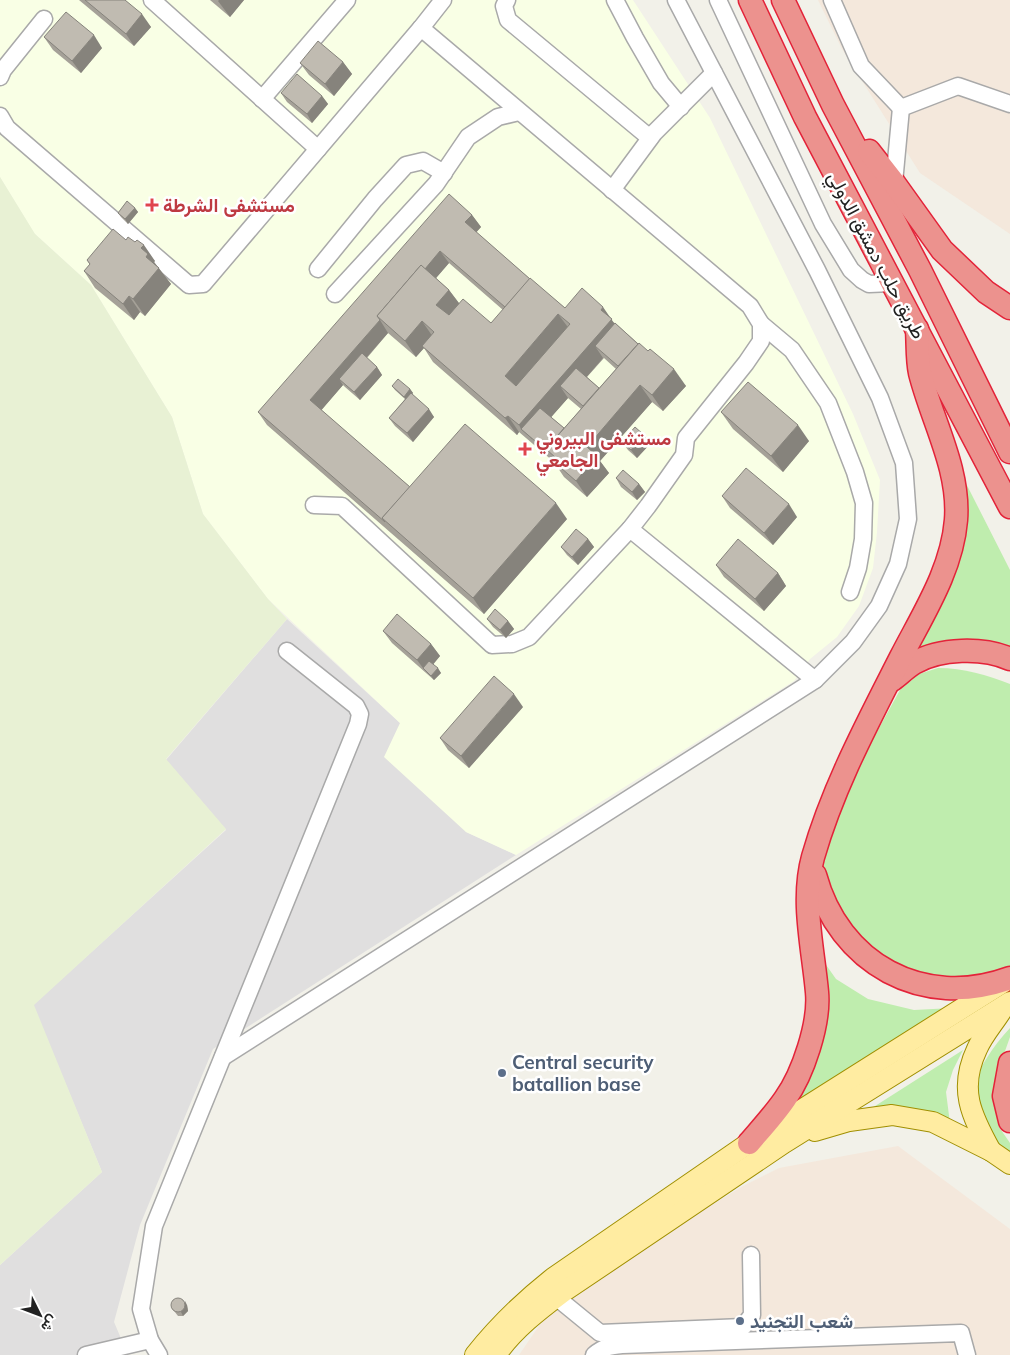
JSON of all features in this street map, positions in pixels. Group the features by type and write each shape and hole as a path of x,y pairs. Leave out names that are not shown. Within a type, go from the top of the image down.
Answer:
{"highway":[{"name":"طريق حلب دمشق الدولي","path":"750,0 805,117 1010,507"},
{"name":"طريق حلب دمشق الدولي","path":"783,0 833,105 920,270 1010,452"},
{"path":"833,105 894,183 942,250 986,292 1010,308"},
{"path":"749,1143 786,1099 801,1069 811,1038 818,994 809,916 808,886 812,859 845,770 945,571 951,554 956,518 956,495 952,472 920,370 917,329"},
{"path":"887,684 914,663 942,654 990,653 1010,659"},
{"path":"812,859 819,890 832,919 851,944 875,965 903,979 934,987 965,989 1010,979"},
{"path":"1010,1063 1004,1096 1010,1121"}],"main road":[{"path":"475,1355 489,1337 526,1299 553,1278 749,1143 1010,979"},
{"path":"496,1355 502,1345 536,1312 556,1297 784,1143 1008,1003"},
{"path":"991,1151 976,1124 968,1099 968,1076 977,1048 1008,1003"},
{"path":"784,1143 849,1121 892,1115 933,1122 991,1151 1010,1164"}],"street":[{"path":"152,0 318,149"},
{"path":"262,100 347,0"},
{"path":"0,116 7,128 189,285 203,284 443,0"},
{"path":"507,0 504,6 508,20 650,138"},
{"path":"616,0 661,83 681,107"},
{"path":"223,1057 815,680 853,642 879,606 898,564 908,519 904,463 880,398 812,262 676,0"},
{"path":"718,0 823,224 850,270 870,284 892,283"},
{"path":"832,0 861,66 901,108 894,183"},
{"path":"0,76 44,19"},
{"path":"421,28 750,306 761,324 792,350 828,403 855,472 864,503 863,539 858,568 850,592"},
{"path":"612,190 650,138 714,73"},
{"path":"901,108 958,86 1010,104"},
{"path":"335,294 436,184 468,137 498,117 519,112"},
{"path":"318,269 375,199 406,165 423,161 444,173"},
{"path":"314,505 342,506 492,645 512,644 529,637 630,528 684,455 686,438 746,364 761,341 761,324"},
{"path":"630,528 815,680"},
{"path":"158,1355 150,1340 141,1309 154,1226 358,724 360,714 356,706 287,651"},
{"path":"594,1355 622,1339 743,1327 752,1315 750,1255"},
{"path":"556,1297 600,1334 622,1339 961,1333 967,1355"},
{"path":"86,1355 150,1340"}],"shaded area":[{"name":"مستشفى البيروني الجامعي","path":"0,0 633,0 710,118 853,414 880,480 873,568 859,606 837,637 810,659 794,681 516,855 466,832 384,757 400,723 268,599 203,514 172,417 91,285 34,233 0,177"},
{"path":"818,0 1010,0 1010,234 920,173 842,49"},
{"path":"0,177 35,234 91,285 172,417 203,514 268,599 287,619 166,759 226,829 34,1005 102,1172 0,1265"},
{"path":"287,619 400,723 466,832 516,855 213,1049 140,1225 114,1322 128,1355 0,1355 0,1265 102,1172 33,1005 226,830 166,760"},
{"path":"898,1146 1010,1229 1010,1355 519,1355 545,1317 669,1231 743,1186 779,1168"}],"green space":[{"path":"946,444 1010,570 1010,661 915,647 950,577"},
{"path":"938,668 957,669 975,673 1010,684 1010,972 960,985 854,958 818,859 862,759 900,690 919,674"},
{"path":"812,945 836,979 868,999 914,1010 952,1008 782,1115 805,1074"},
{"path":"1010,1028 1010,1037 999,1068 994,1098 999,1127 1010,1143 1010,1165 1005,1162 970,1091 987,1058"},
{"path":"963,1050 953,1070 946,1092 952,1139 907,1119 850,1122"}],"building":[{"path":"85,0 125,0 142,14 126,34"},
{"path":"66,12 94,35 72,61 44,37"},
{"path":"318,41 343,62 325,84 300,63"},
{"path":"297,74 322,96 307,114 281,93"},
{"path":"449,194 472,215 465,222 530,279 505,307 440,251 425,269 421,265 377,316 380,320 310,400 410,487 382,518 385,522 258,412"},
{"path":"127,201 135,208 125,219 118,213"},
{"path":"113,229 126,240 128,237 144,245 141,248 148,254 146,257 159,268 133,299 129,296 123,304 84,271 90,264 87,260"},
{"path":"421,265 449,290 436,305 449,315 463,299 491,323 530,278 565,308 582,288 603,307 601,310 612,319 519,425 508,416 505,418 422,346 434,332 422,321 405,341 377,316","holes":["558,314 570,324 516,386 505,376"]},
{"path":"615,323 638,344 618,366 595,346"},
{"path":"639,343 648,351 650,349 674,369 652,395 640,385 587,447 597,456 576,481 553,461 556,458 546,449"},
{"path":"362,353 377,367 354,392 339,379"},
{"path":"576,368 599,388 583,406 560,386"},
{"path":"398,379 410,389 404,397 392,386"},
{"path":"748,382 798,425 771,456 721,412"},
{"path":"411,393 429,409 407,433 389,418"},
{"path":"540,408 564,428 546,449 549,453 521,429"},
{"path":"465,424 556,503 473,598 382,518"},
{"path":"635,427 644,435 631,450 622,442"},
{"path":"746,468 789,504 764,533 722,496"},
{"path":"623,470 639,484 632,492 616,478"},
{"path":"576,529 588,539 572,557 561,547"},
{"path":"738,539 778,573 755,599 716,565"},
{"path":"495,609 508,621 500,630 487,619"},
{"path":"397,614 431,644 417,660 383,631"},
{"path":"429,661 438,668 431,676 423,668"},
{"path":"494,676 514,694 461,756 440,738"},
{"path":"175,1298 181,1298 185,1305 181,1312 175,1312 171,1308 171,1302"}],"place":[{"name":"مستشفى الشرطة","path":"152,205"},
{"name":"مستشفى البيروني الجامعي","path":"525,449"},
{"name":"Central security batallion base","path":"502,1073"},
{"name":"شعب التجنيد","path":"740,1321"}]}
